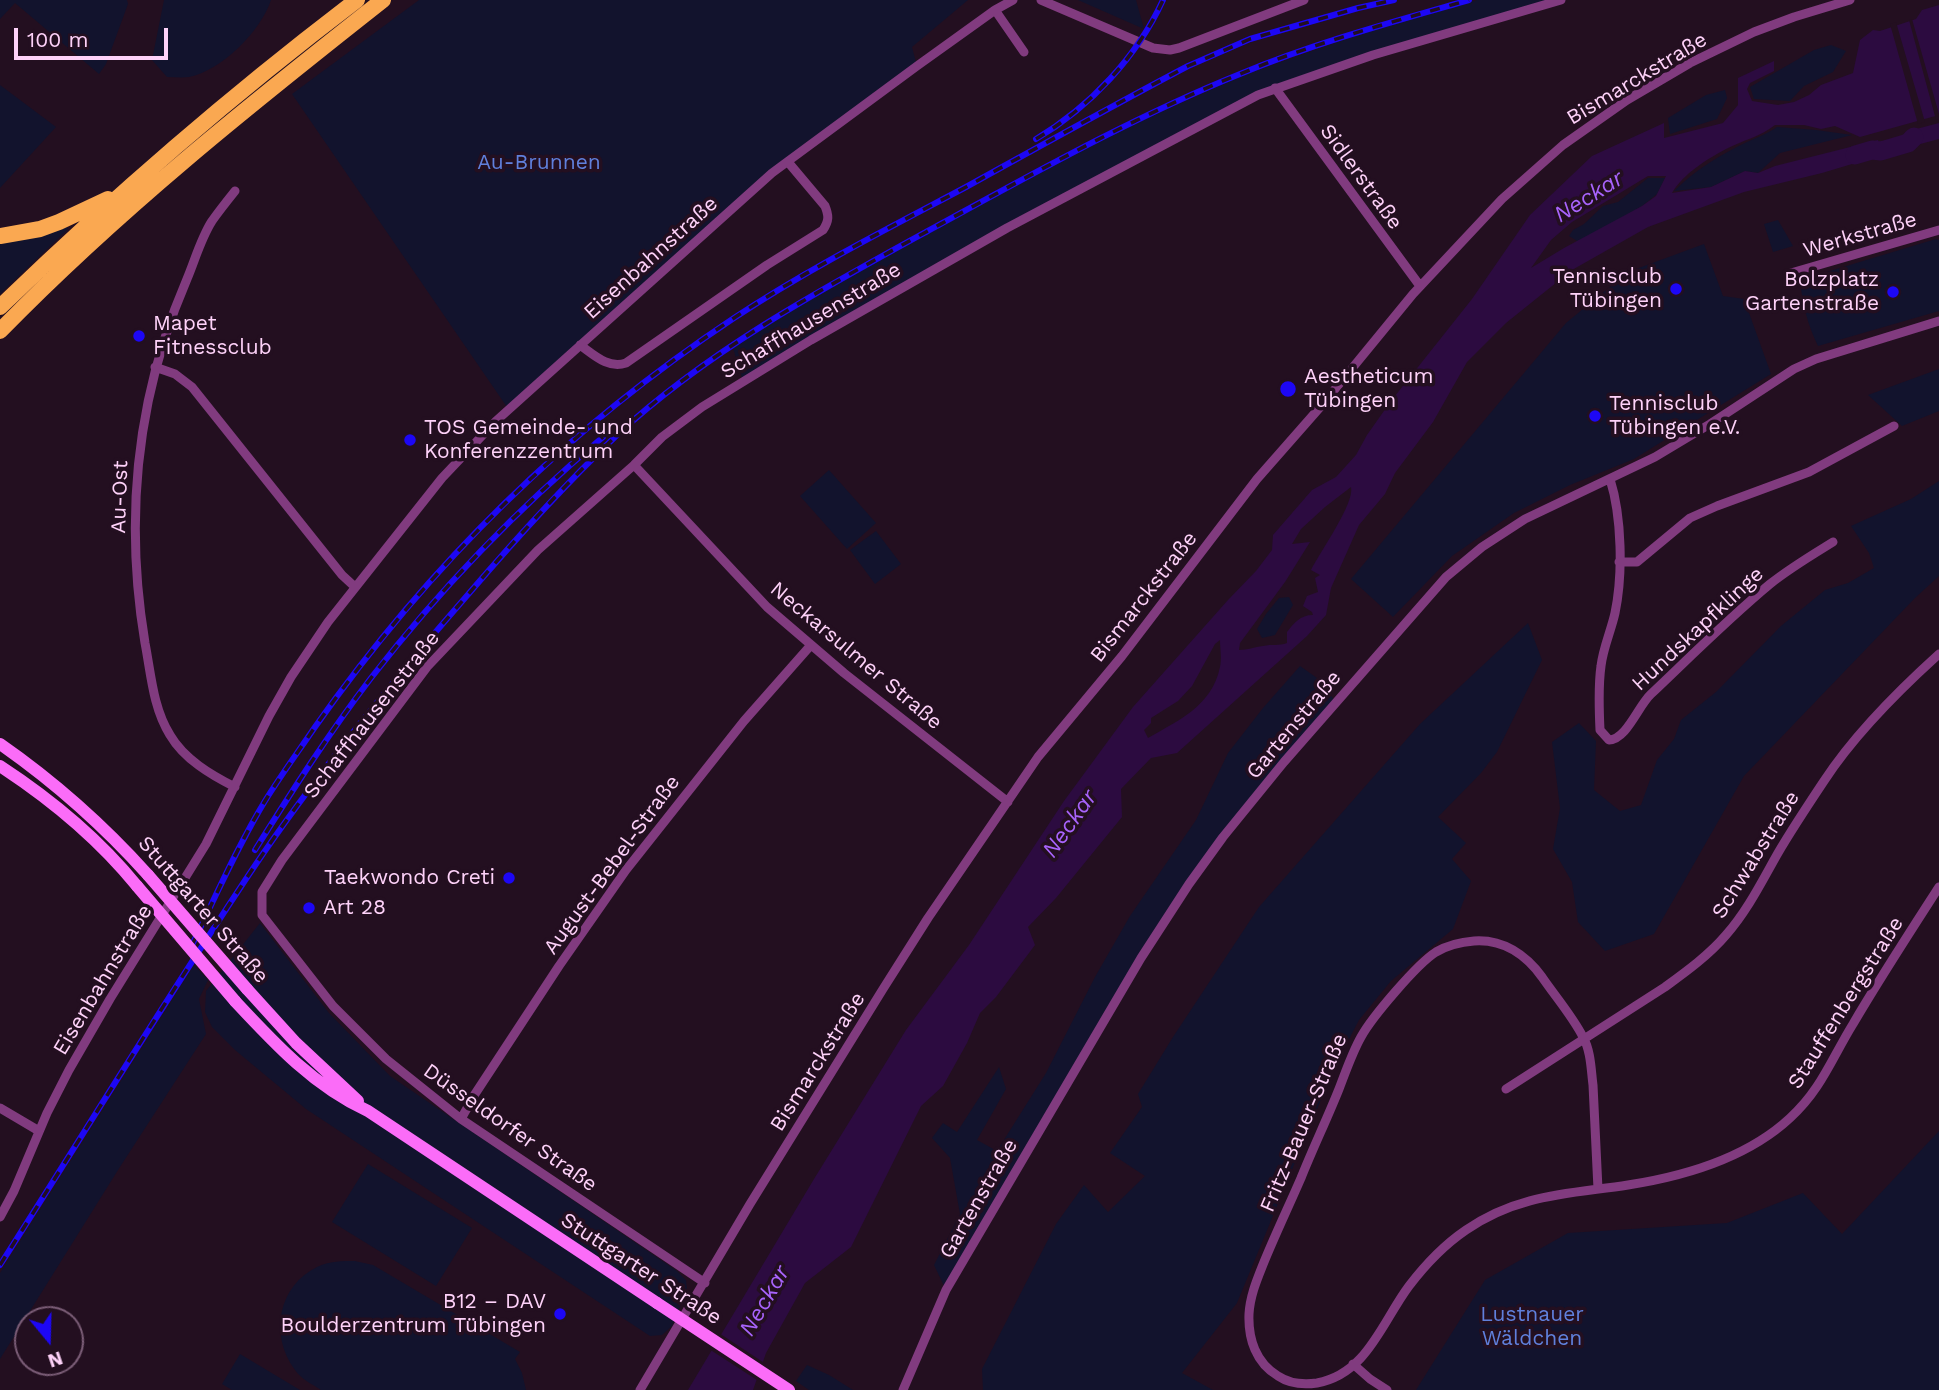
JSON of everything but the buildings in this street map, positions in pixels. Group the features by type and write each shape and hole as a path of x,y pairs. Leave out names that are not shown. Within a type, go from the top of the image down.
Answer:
{"highway":[{"path":"0,307 120,195 216,112 357,0"},
{"path":"0,331 82,251 165,178 242,112 383,0"},
{"path":"0,236 50,226 120,195"}],"main road":[{"name":"Stuttgarter Straße","path":"0,744 73,800 112,836 296,1043 368,1111"},
{"name":"Stuttgarter Straße","path":"0,765 84,828 235,1001 296,1064 350,1103 368,1111 789,1390"}],"street":[{"name":"Eisenbahnstraße","path":"0,1217 56,1094 81,1048 206,844 291,677 355,587 456,461 496,421 772,173 995,10 1013,0"},
{"path":"1041,0 1159,50 1179,48 1304,0"},
{"name":"Schaffhausenstraße","path":"262,915 262,892 282,860 427,667 538,550 662,437 702,407 811,340 1007,228 1228,109 1275,88 1373,55 1561,0"},
{"name":"Bismarckstraße","path":"640,1390 750,1204 883,989 1038,757 1122,656 1257,479 1420,286 1502,199 1563,145 1627,100 1690,63 1754,32 1850,0"},
{"path":"995,10 1024,52"},
{"name":"Sidlerstraße","path":"1275,88 1420,286"},
{"path":"580,345 610,364 626,363 767,265 823,230 828,222 825,206 788,162"},
{"name":"Au-Ost","path":"235,191 211,222 180,295 155,367 139,446 135,524 138,590 153,691 165,727 181,750 205,769 235,787"},
{"name":"Werkstraße","path":"1791,273 1939,230"},
{"name":"Gartenstraße","path":"903,1390 937,1310 959,1267 1141,958 1189,884 1284,762 1446,577 1482,547 1525,519 1610,479 1683,440 1794,369 1816,359 1939,321"},
{"path":"155,367 176,374 192,387 342,575 355,587"},
{"path":"1619,562 1637,562 1690,519 1717,506 1809,472 1894,426"},
{"name":"Neckarsulmer Straße","path":"634,465 767,607 844,673 1008,802"},
{"name":"Hundskapfklinge","path":"1610,479 1618,510 1617,600 1599,680 1601,730 1609,740 1623,734 1648,697 1769,585 1833,542"},
{"name":"August-Bebel-Straße","path":"461,1119 547,983 626,870 736,731 811,645"},
{"name":"Schwabstraße","path":"1506,1089 1686,972 1727,934 1756,894 1777,854 1825,778 1880,712 1939,654"},
{"name":"Stauffenbergstraße","path":"1353,1364 1376,1340 1412,1281 1432,1259 1465,1231 1502,1210 1532,1199 1651,1181 1709,1165 1757,1143 1789,1119 1815,1092 1853,1024 1939,887"},
{"name":"Düsseldorfer Straße","path":"262,915 333,1006 386,1059 461,1119 705,1283"},
{"name":"Fritz-Bauer-Straße","path":"1353,1364 1342,1374 1320,1382 1294,1384 1284,1380 1268,1369 1257,1355 1250,1336 1251,1297 1362,1033 1391,997 1435,953 1457,943 1484,941 1506,946 1526,958 1540,974 1585,1040 1592,1076 1598,1189"},
{"path":"0,1108 39,1131"},
{"path":"1353,1364 1387,1390"}],"green space":[{"path":"0,0 127,0 128,4 106,64 99,74 15,3 0,19"},
{"path":"164,0 271,0 249,36 214,67 189,77 167,77 152,60"},
{"name":"Au-Brunnen","path":"419,0 968,0 912,47 917,66 772,173 509,410 292,94"},
{"path":"1078,0 1136,0 1144,29"},
{"path":"1477,0 1561,0 1419,41 1228,109 743,381 733,348 835,285 1098,140 1244,75 1366,32"},
{"path":"1831,45 1846,51 1833,72 1804,86 1790,101 1754,99 1750,87 1814,50"},
{"path":"0,85 56,127 0,188"},
{"path":"1725,90 1727,98 1717,119 1670,134 1668,118 1706,95"},
{"path":"1777,127 1852,135 1780,153 1758,173 1745,171 1711,187 1674,191 1718,158"},
{"path":"1648,178 1665,178 1657,194 1642,206 1579,242 1569,236 1603,206 1618,202"},
{"path":"1778,220 1793,246 1773,252 1764,224"},
{"path":"66,226 68,229 0,294 0,241"},
{"path":"1939,240 1939,311 1818,346 1806,314 1800,280"},
{"name":"Tennisclub Tübingen e.V.","path":"1704,244 1723,296 1744,299 1771,374 1634,459 1570,485 1514,513 1452,556 1393,617 1351,579 1566,323 1628,272"},
{"path":"1939,369 1939,411 1902,426 1868,395"},
{"path":"829,470 876,523 847,549 800,496"},
{"path":"1939,481 1939,576 1744,776 1654,934 1605,951 1578,922 1572,882 1553,849 1560,808 1552,742 1579,723 1596,741 1594,790 1620,811 1641,805 1657,760 1674,739 1681,720 1716,692 1781,626 1825,590 1848,583 1874,568 1869,553 1851,526 1911,499"},
{"path":"876,531 901,564 875,584 850,550"},
{"path":"1289,597 1293,605 1275,635 1262,638 1257,629 1266,614 1279,598"},
{"path":"1528,623 1542,660 1497,752 1481,773 1438,817 1466,843 1452,859 1471,881 1453,929 1391,981 1359,1020 1334,1068 1237,1303 1182,1373 1213,1390 983,1390 982,1369 1056,1224 1084,1185 1108,1212 1145,1176 1110,1153 1142,1107 1138,1094 1259,907 1420,724"},
{"path":"1300,666 1317,678 1336,702 1189,884 946,1290 934,1265 960,1214 950,1158 932,1138 943,1123 957,1132 999,1067 1006,1089 977,1140 997,1151 1046,1073 1130,916 1196,820 1228,753"},
{"path":"260,923 329,1013 390,1076 677,1271 686,1280 687,1290 672,1326 662,1335 650,1336 306,1109 235,1050 212,1027 205,1012 206,991"},
{"path":"194,965 208,980 199,999 206,1034 33,1306 14,1306 14,1337 0,1359 0,1273"},
{"name":"Lustnauer Wäldchen","path":"1939,1131 1939,1390 1416,1390 1485,1280 1568,1233 1727,1223 1803,1193 1842,1234"},
{"path":"368,1164 472,1228 436,1286 332,1222"},
{"path":"355,1261 373,1265 520,1352 515,1359 526,1390 321,1390 303,1379 287,1356 282,1342 280,1327 286,1299 293,1286 317,1267 331,1262"},
{"path":"240,1354 300,1390 232,1390 222,1384"},
{"path":"807,1365 853,1390 809,1390 796,1381"}],"water":[{"name":"Neckar","path":"1939,5 1939,115 1860,137 1835,126 1821,129 1804,125 1775,125 1726,149 1689,173 1672,193 1711,187 1745,171 1758,173 1775,166 1878,140 1882,155 1744,192 1648,227 1572,270 1506,323 1467,362 1433,422 1395,473 1385,494 1359,525 1331,588 1326,615 1307,636 1177,753 1151,758 1121,789 1122,817 1056,898 1028,927 1035,945 996,997 980,1013 943,1086 921,1106 851,1247 805,1283 766,1353 753,1390 688,1390 906,1030 969,945 1064,801 1133,707 1256,571 1272,550 1273,535 1312,490 1336,477 1356,455 1391,401 1472,299 1530,215 1592,156 1664,123 1664,138 1723,123 1738,105 1738,78 1774,61 1774,71 1750,83 1747,89 1752,101 1778,105 1794,102 1821,85 1853,73 1860,40 1873,30 1880,31 1916,19 1922,10","holes":["1648,176 1666,176 1656,196 1531,268 1551,240 1572,222","1351,487 1348,504 1311,570 1320,575 1315,578 1318,592 1307,596 1303,606 1313,615 1301,618 1292,626 1287,632 1287,643 1239,650 1240,643 1285,582 1310,542 1292,544 1301,529","1220,640 1221,664 1210,692 1193,710 1148,738 1144,730 1151,723 1151,718 1178,701 1192,686 1215,644"]},
{"path":"1939,123 1939,139 1909,147 1905,132"}],"pier":[{"path":"1912,19 1939,114 1939,119 1936,120 1909,20"},
{"path":"1896,22 1925,122 1918,124 1890,24"},
{"path":"719,1333 766,1364 760,1382 709,1349"}],"waterway":[{"path":"1855,155 1908,143 1914,137"}],"railway":[{"path":"1036,139 1075,112 1110,79 1140,41 1163,0"},
{"path":"191,947 265,801 359,668 405,610 505,503 615,405 734,318 790,283 1188,66 1250,39 1394,0"},
{"path":"0,1265 222,916 278,832 329,763 409,663 520,536 616,436 687,377 804,300 1120,129 1199,91 1296,52 1469,0"},
{"path":"255,850 340,720 397,645 510,521 603,437"}],"place":[{"name":"Tennisclub Tübingen","path":"1676,289"},
{"name":"Bolzplatz Gartenstraße","path":"1893,292"},
{"name":"Mapet Fitnessclub","path":"139,336"},
{"name":"Aestheticum Tübingen","path":"1288,389"},
{"name":"Tennisclub Tübingen e.V.","path":"1595,416"},
{"name":"TOS Gemeinde- und Konferenzzentrum","path":"410,440"},
{"name":"Taekwondo Creti","path":"509,878"},
{"name":"Art 28","path":"309,908"},
{"name":"B12 – DAV Boulderzentrum Tübingen","path":"560,1314"}]}
